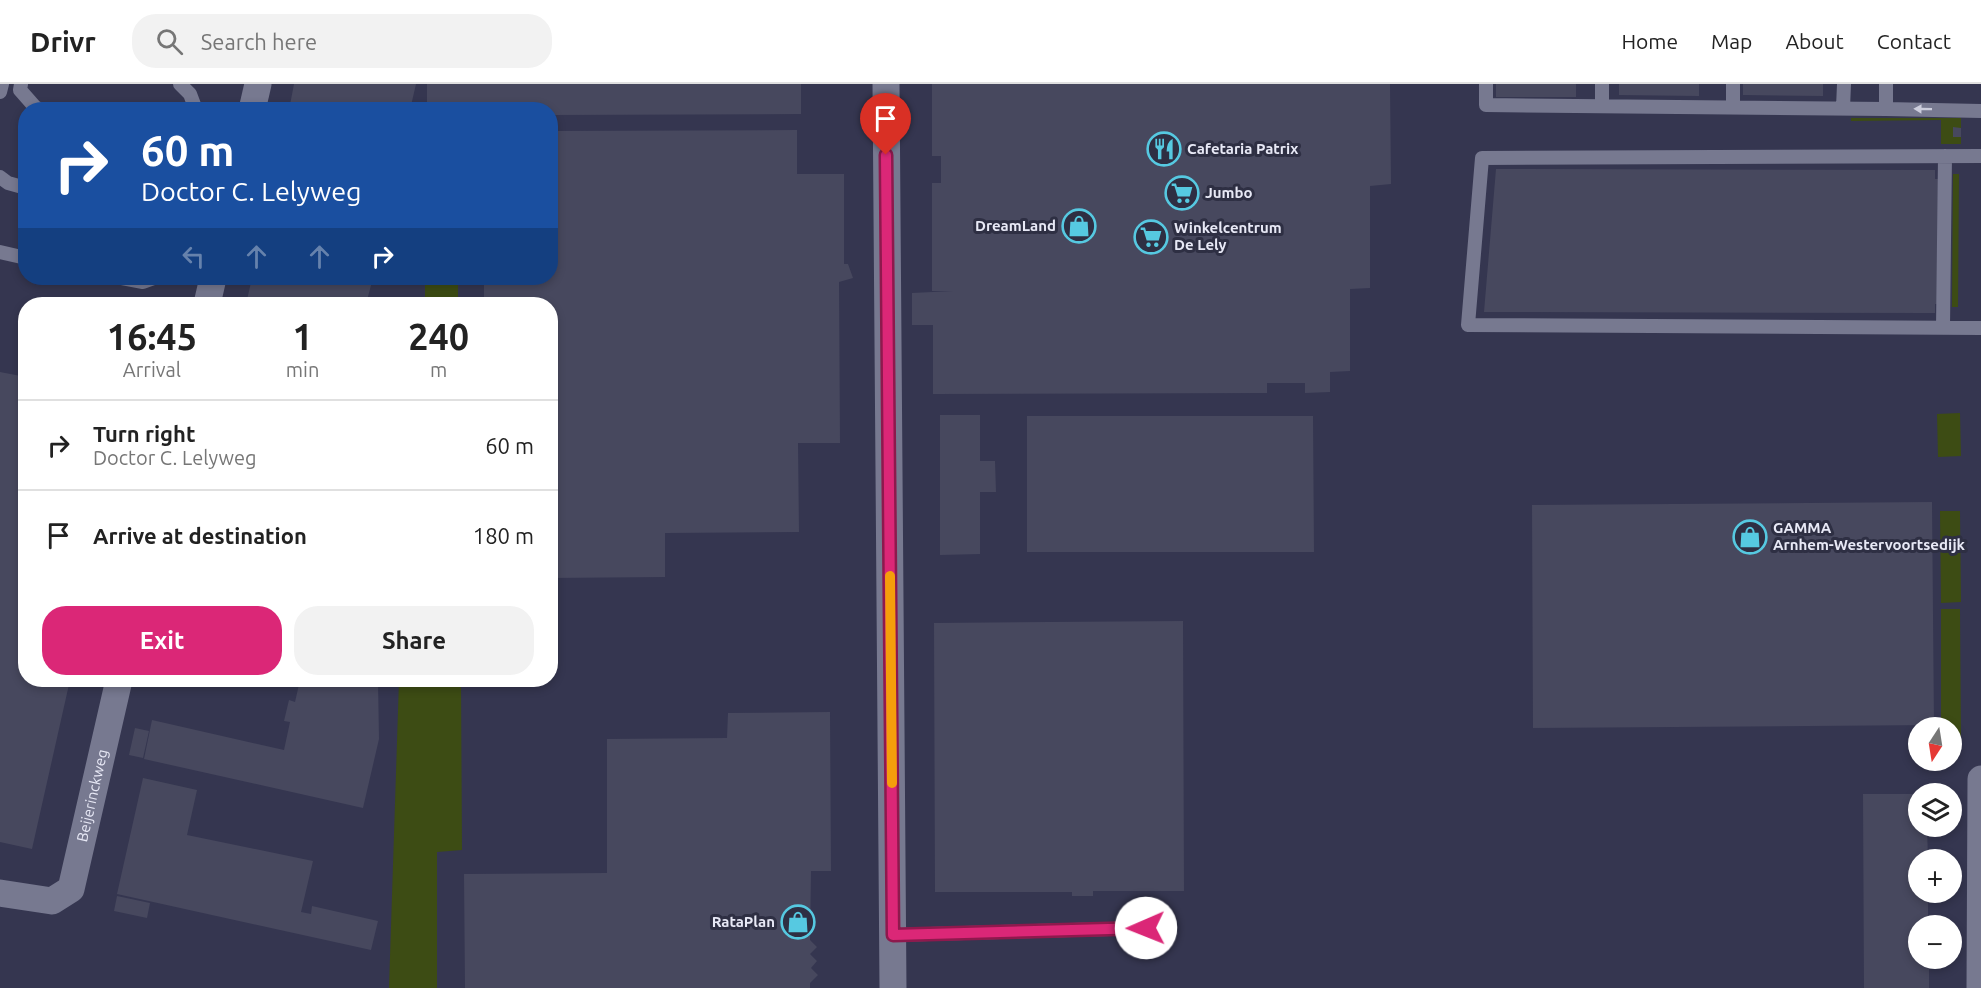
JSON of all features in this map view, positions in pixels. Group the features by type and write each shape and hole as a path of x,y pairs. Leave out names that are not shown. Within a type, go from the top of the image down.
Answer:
{"street":[{"path":"254,102 258,84"},
{"path":"886,84 893,988"},
{"name":"Beijerinckweg","path":"0,893 52,901 71,889 117,687"},
{"path":"1980,988 1981,778"}],"lane":[{"path":"0,92 2,84"},
{"path":"21,84 20,90 30,102"},
{"path":"181,84 190,94 193,102"},
{"path":"1486,84 1486,105 1981,111"},
{"path":"1602,84 1602,106"},
{"path":"1733,84 1733,107"},
{"path":"1844,84 1844,108"},
{"path":"1886,84 1886,109"},
{"path":"1943,327 1945,156"},
{"path":"1981,156 1482,158 1468,325 1981,328"},
{"path":"0,177 8,183 18,186"},
{"path":"0,252 18,256"},
{"path":"893,935 1146,928"}],"shaded area":[{"path":"0,84 1981,84 1981,988 0,988"}],"green space":[{"path":"1851,118 1961,118 1961,128 1953,128 1953,136 1961,137 1961,144 1941,144 1941,120 1851,121"},
{"path":"1953,174 1959,174 1958,307 1952,307"},
{"path":"425,285 458,285 458,297 425,297"},
{"path":"1960,413 1961,456 1938,457 1937,414"},
{"path":"1940,511 1960,511 1961,602 1941,603"},
{"path":"1941,609 1960,609 1961,717 1941,717"},
{"path":"399,687 461,687 462,850 437,852 437,988 389,988"}],"building":[{"path":"294,84 416,84 412,102 291,102"},
{"path":"427,84 801,84 801,114 558,115 558,102 427,102"},
{"name":"Winkelcentrum De Lely","path":"932,84 1390,84 1391,184 1370,186 1370,288 1350,289 1350,371 1330,372 1330,392 1305,393 1305,383 1267,383 1267,393 933,394 933,325 912,325 912,293 953,291 932,291 932,183 941,183 941,156 932,156"},
{"path":"1496,84 1576,84 1576,97 1496,97"},
{"path":"1619,84 1699,84 1699,96 1619,95"},
{"path":"1743,84 1823,84 1823,96 1743,95"},
{"path":"1953,127 1961,128 1961,137 1953,137"},
{"path":"797,130 797,174 844,174 844,264 848,264 853,278 839,282 840,443 798,443 799,532 665,533 665,577 558,578 558,297 484,297 484,285 558,285 558,131"},
{"path":"1496,169 1935,170 1935,179 1940,179 1940,304 1935,304 1935,313 1484,312"},
{"path":"250,285 371,285 368,297 248,297"},
{"path":"0,372 18,375 18,687 68,687 32,849 0,842"},
{"path":"940,415 980,415 980,461 995,461 996,492 980,492 980,554 940,555"},
{"path":"1027,416 1313,416 1314,552 1027,552"},
{"path":"1932,502 1934,717 1908,717 1908,725 1533,728 1532,505"},
{"path":"1183,621 1184,891 1093,891 1093,896 1072,896 1072,892 935,892 934,623"},
{"path":"298,687 378,687 379,739 363,808 144,759 152,720 284,750 290,722 284,721 289,700 295,702"},
{"path":"830,712 831,871 811,871 810,940 817,947 810,954 817,961 811,968 818,975 810,983 810,988 465,988 464,874 607,873 607,739 727,738 728,713"},
{"path":"135,728 149,731 143,758 129,755"},
{"path":"143,778 197,790 187,835 313,861 301,912 311,914 312,906 378,921 371,950 117,894"},
{"path":"1863,794 1908,794 1908,837 1927,837 1928,849 1908,849 1908,903 1928,903 1928,915 1908,915 1908,969 1929,969 1929,988 1864,988"},
{"path":"117,896 150,903 147,918 114,911"}],"slow traffic":[{"path":"890,576 892,783"}],"place":[{"name":"Cafetaria Patrix","path":"1164,149"},
{"name":"Jumbo","path":"1182,193"},
{"name":"DreamLand","path":"1079,226"},
{"name":"Winkelcentrum De Lely","path":"1151,237"},
{"name":"GAMMA Arnhem-Westervoortsedijk","path":"1750,537"},
{"name":"RataPlan","path":"798,922"}],"route":[{"path":"886,155 893,935 1146,928"}]}
